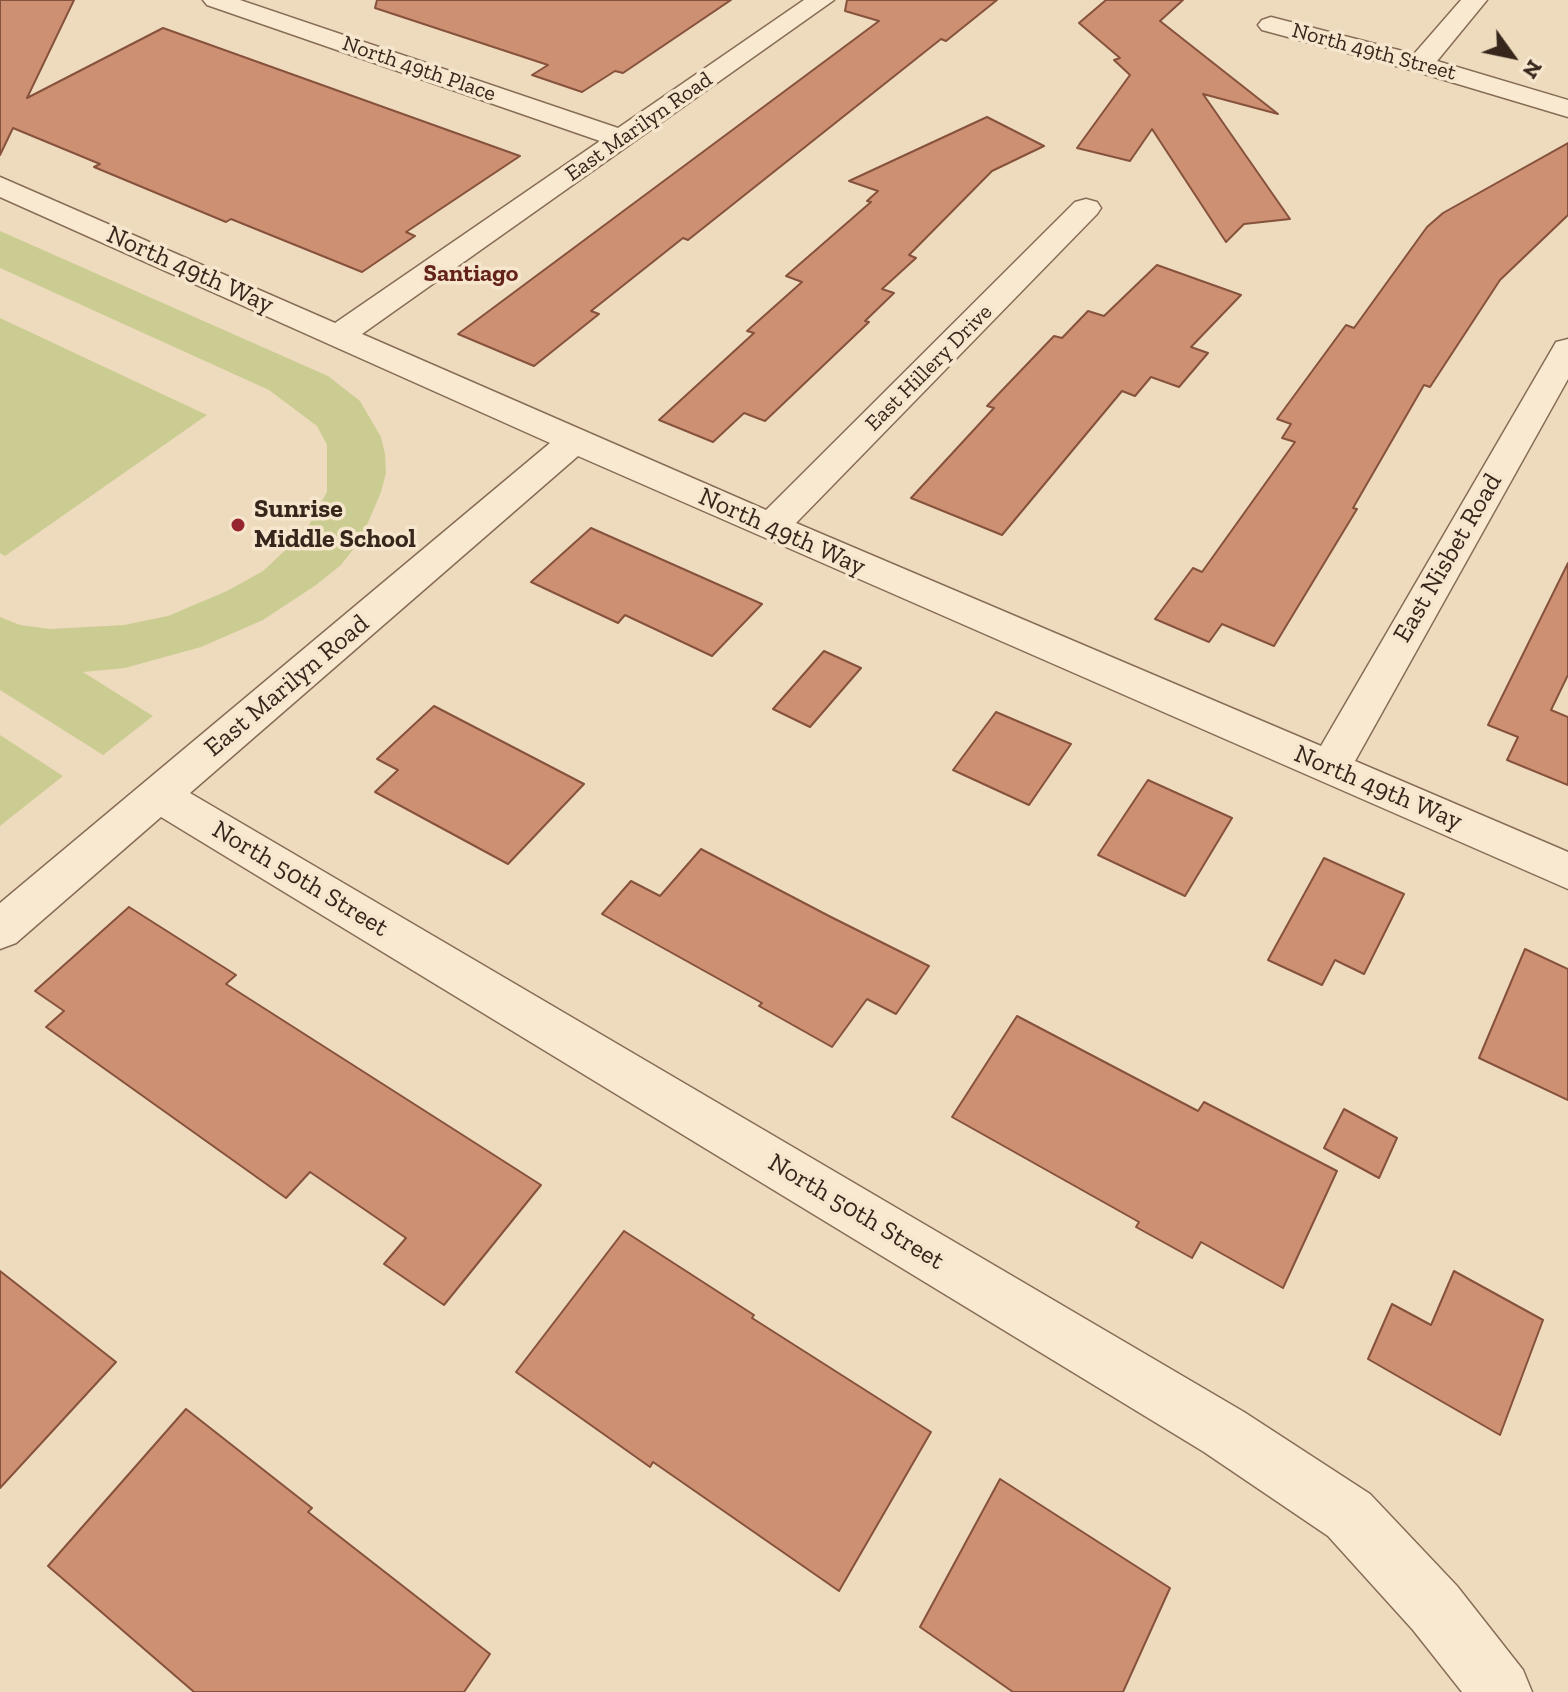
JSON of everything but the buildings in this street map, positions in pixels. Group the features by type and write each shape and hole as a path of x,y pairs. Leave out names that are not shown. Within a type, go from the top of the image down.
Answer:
{"street":[{"name":"North 49th Place","path":"216,0 622,139"},
{"name":"East Marilyn Road","path":"338,336 821,0"},
{"path":"1420,64 1474,0"},
{"name":"North 49th Street","path":"1271,25 1420,64 1568,109"},
{"name":"North 49th Way","path":"0,186 574,441 1568,871"},
{"name":"East Hillery Drive","path":"771,527 1086,208"},
{"name":"East Nisbet Road","path":"1330,768 1568,349"},
{"name":"East Marilyn Road","path":"0,930 574,441"},
{"name":"North 50th Street","path":"159,795 1224,1432 1349,1515 1435,1608 1501,1692"}],"green space":[{"path":"0,231 328,376 360,401 381,437 385,454 386,473 381,492 361,539 341,565 316,585 263,620 201,647 125,668 83,672 153,716 103,755 0,690 0,617 20,625 50,629 124,625 168,616 227,591 263,571 305,532 327,492 327,445 317,426 269,390 0,268"},
{"path":"0,318 207,415 5,556 0,553"},
{"path":"0,735 63,776 0,826"}],"place":[{"name":"Sunrise Middle School","path":"238,525"}],"district":[{"name":"Santiago","path":"471,274"}]}
